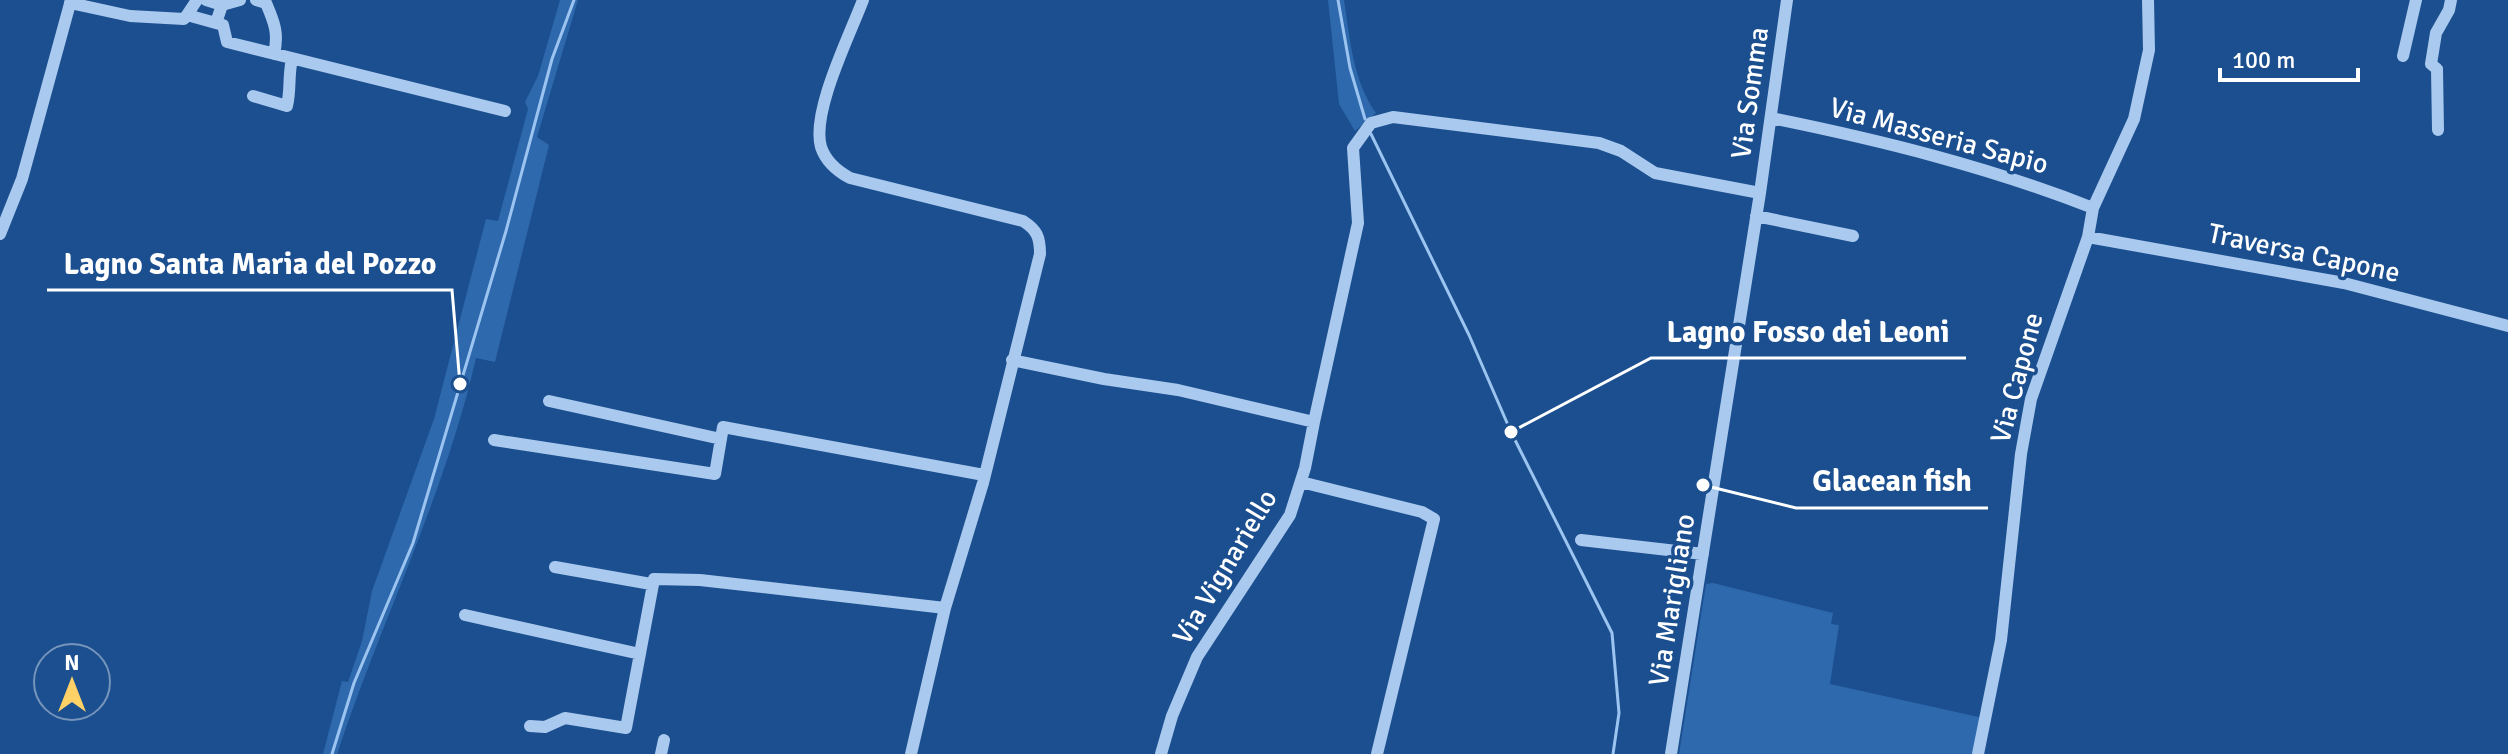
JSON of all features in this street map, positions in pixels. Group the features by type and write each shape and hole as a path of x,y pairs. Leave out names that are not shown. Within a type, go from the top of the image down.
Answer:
{"street":[{"path":"0,234 22,179 70,1 130,16 184,19 197,0"},
{"path":"206,0 222,5 240,0"},
{"path":"256,0 266,3 278,35 274,54"},
{"path":"863,0 821,115 820,145 837,171 850,178 1023,221 1035,229 1040,254 984,475 945,608 911,754"},
{"name":"Via Somma","path":"1760,193 1787,0"},
{"name":"Via Capone","path":"1978,754 2001,640 2018,482 2031,399 2088,237 2093,208 2134,119 2149,50 2148,0"},
{"path":"2403,56 2416,0"},
{"path":"2438,130 2437,69 2431,64 2436,33 2451,0"},
{"path":"216,23 222,5"},
{"path":"187,15 223,25 227,42 505,111"},
{"path":"253,96 287,106 292,59"},
{"name":"Via Vignariello","path":"1161,754 1172,716 1197,657 1284,526 1301,482 1358,223 1359,199 1352,157 1363,131 1371,123 1393,117 1609,145 1655,173 1760,193"},
{"name":"Via Masseria Sapio","path":"1771,118 1912,150 2049,191 2093,208"},
{"name":"Via Marigliano","path":"1671,754 1760,193"},
{"path":"1756,216 1853,236"},
{"name":"Traversa Capone","path":"2088,237 2344,283 2508,326"},
{"path":"1012,360 1201,394 1314,422"},
{"path":"549,401 721,439"},
{"path":"494,440 715,474 723,427 984,475"},
{"path":"1301,482 1422,512 1434,519 1377,754"},
{"path":"1581,540 1703,554"},
{"path":"555,567 651,584"},
{"path":"530,726 545,727 565,718 626,728 654,579 700,580 945,608"},
{"path":"465,615 640,654"},
{"path":"661,754 664,740"}],"shaded area":[{"path":"560,0 578,0 537,137 549,145 495,362 476,358 463,409 430,508 337,754 323,754 342,681 348,682 362,641 372,591 434,419 486,219 498,221 528,109 525,102 538,76"},
{"path":"1328,0 1344,0 1357,73 1376,113 1355,131 1339,104"},
{"path":"1713,583 1833,613 1831,624 1839,625 1830,684 1983,718 1975,754 1679,754 1706,584"}],"waterway":[{"path":"332,754 354,683 413,543 506,231 552,59 574,0"},
{"path":"1338,0 1350,68 1365,119"},
{"path":"1371,134 1469,335 1511,432 1612,633 1619,713 1613,754"}],"place":[{"name":"Lagno Santa Maria del Pozzo","path":"460,384"},
{"name":"Lagno Fosso dei Leoni","path":"1511,432"},
{"name":"Glacean fish","path":"1703,485"}]}
